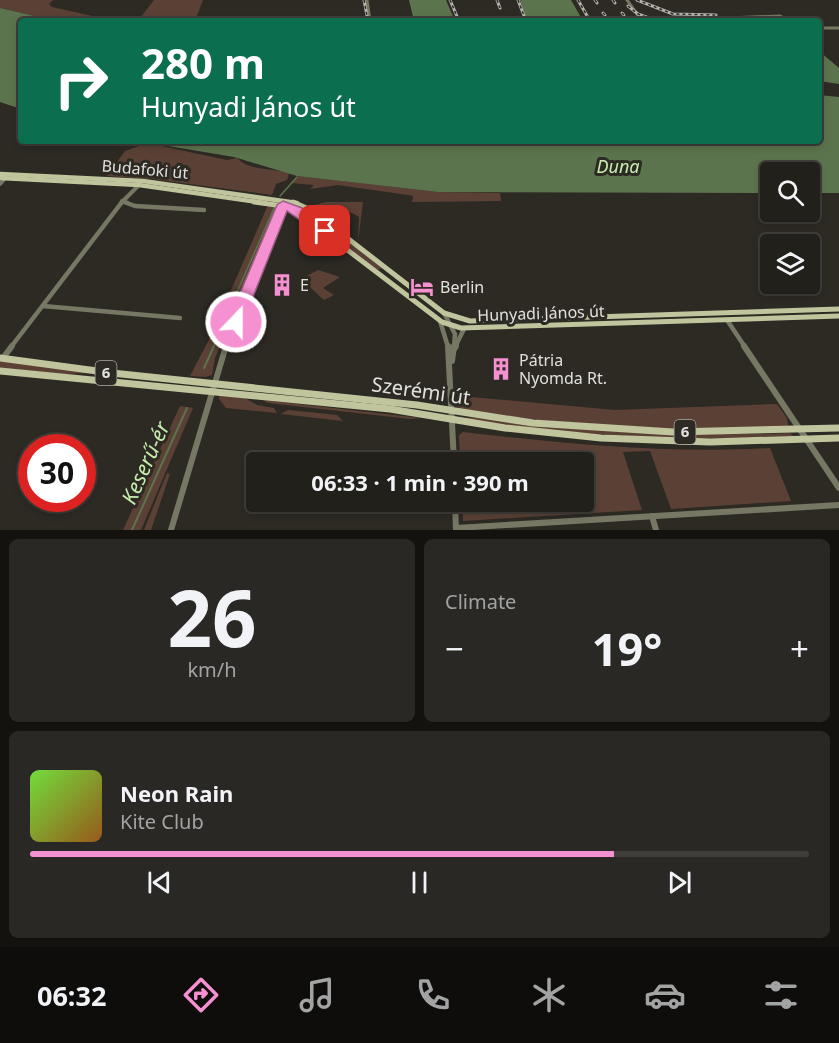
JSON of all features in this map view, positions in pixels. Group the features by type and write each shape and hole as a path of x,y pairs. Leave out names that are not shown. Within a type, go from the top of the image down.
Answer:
{"main road":[{"name":"Budafoki út","path":"3,176 44,175 141,183 285,202"},
{"path":"39,180 44,175"},
{"name":"Budafoki út","path":"3,176 39,180 141,183"},
{"name":"Hunyadi János út","path":"285,202 311,210 444,313 470,321 570,322 839,309"},
{"name":"Hunyadi János út","path":"285,202 438,319 454,328 560,322"},
{"path":"378,273 386,268"},
{"path":"393,284 400,279"},
{"path":"822,310 826,316"},
{"path":"723,313 728,320"},
{"path":"672,322 683,315 697,321"},
{"name":"Hunyadi János út","path":"623,320 672,322 839,316"},
{"path":"454,328 470,321"},
{"name":"Szerémi út","path":"1,358 212,388 533,423 647,431 839,428"},
{"name":"Szerémi út","path":"0,371 212,388"},
{"name":"Szerémi út","path":"452,415 601,438 710,442 839,438"}],"street":[{"path":"367,0 370,18"},
{"path":"627,0 640,18"},
{"path":"730,18 780,16 784,18"},
{"path":"822,28 839,28"},
{"path":"0,184 3,176"},
{"path":"1,358 123,201 141,183"},
{"path":"123,201 135,206 204,210"},
{"path":"171,530 221,357 285,202"},
{"path":"43,306 180,318"},
{"path":"444,313 454,328 455,349"},
{"path":"438,319 448,343 454,452"},
{"path":"728,320 839,488"},
{"path":"448,343 454,328"},
{"path":"450,374 455,349 464,329"},
{"path":"455,512 456,529 839,505"},
{"path":"652,516 656,530"}],"shaded area":[{"path":"0,0 53,0 49,4 52,7 102,18 43,18 0,8"},
{"path":"154,0 203,0 196,18 138,18"},
{"path":"131,144 152,144 227,160 237,158 254,167 289,173 287,180 276,184 272,195 152,179 107,176 125,151 139,146"},
{"path":"298,176 438,192 500,193 501,201 412,202 413,196 408,195 338,185 310,189 314,185 290,183"},
{"path":"326,202 363,202 358,242 359,217 343,211 327,213 329,215 324,216 310,206"},
{"path":"268,205 280,207 235,312 222,311"},
{"path":"304,208 382,268 378,270 299,210"},
{"path":"318,270 340,277 323,288 334,295 324,300 301,279"},
{"path":"228,327 215,358 212,375 190,376 215,328"},
{"path":"0,361 94,373 64,374 0,368"},
{"path":"457,386 461,386 471,397 615,410 777,404 787,418 788,426 646,429 539,420 460,409 456,405 459,403"},
{"path":"219,395 245,398 257,405 274,408 277,413 226,408 219,399"},
{"path":"263,400 421,418 410,419 268,403"},
{"path":"180,406 193,408 141,530 123,530"},
{"path":"288,410 337,415 343,421 281,414"},
{"path":"463,418 482,418 540,427 696,433 790,433 794,437 643,437 507,427"},
{"path":"463,432 654,449 770,448 791,501 671,509 650,451 623,452 642,510 463,521 463,512 594,512 594,452 460,452 459,435"},
{"path":"167,473 170,474 151,530 144,530"}],"water":[{"path":"409,0 446,0 454,18 413,18"},
{"path":"520,0 571,0 581,18 526,18"},
{"path":"0,8 43,18 18,18 18,108 0,102"},
{"path":"822,54 839,68 839,84 822,81"},
{"name":"Duna","path":"822,95 839,97 839,193 820,193 820,162 760,162 760,193 438,192 297,176 234,157 156,144 822,144"}],"waterway":[{"name":"Keserű-ér","path":"280,196 297,177"},
{"name":"Keserű-ér","path":"213,347 275,206"},
{"name":"Keserű-ér","path":"204,368 214,346"},
{"name":"Keserű-ér","path":"132,530 187,408"}],"railway":[{"path":"364,0 367,18"},
{"path":"450,0 458,18"},
{"path":"497,0 500,8"},
{"path":"518,0 525,18"},
{"path":"578,0 588,18"},
{"path":"637,0 673,14 716,15"},
{"path":"628,6 638,14 649,18"}],"place":[{"name":"E","path":"282,285"},
{"name":"Berlin","path":"422,287"},
{"name":"Pátria Nyomda Rt.","path":"501,369"}],"route":[{"path":"236,322 283,205 291,207 325,231"}]}
